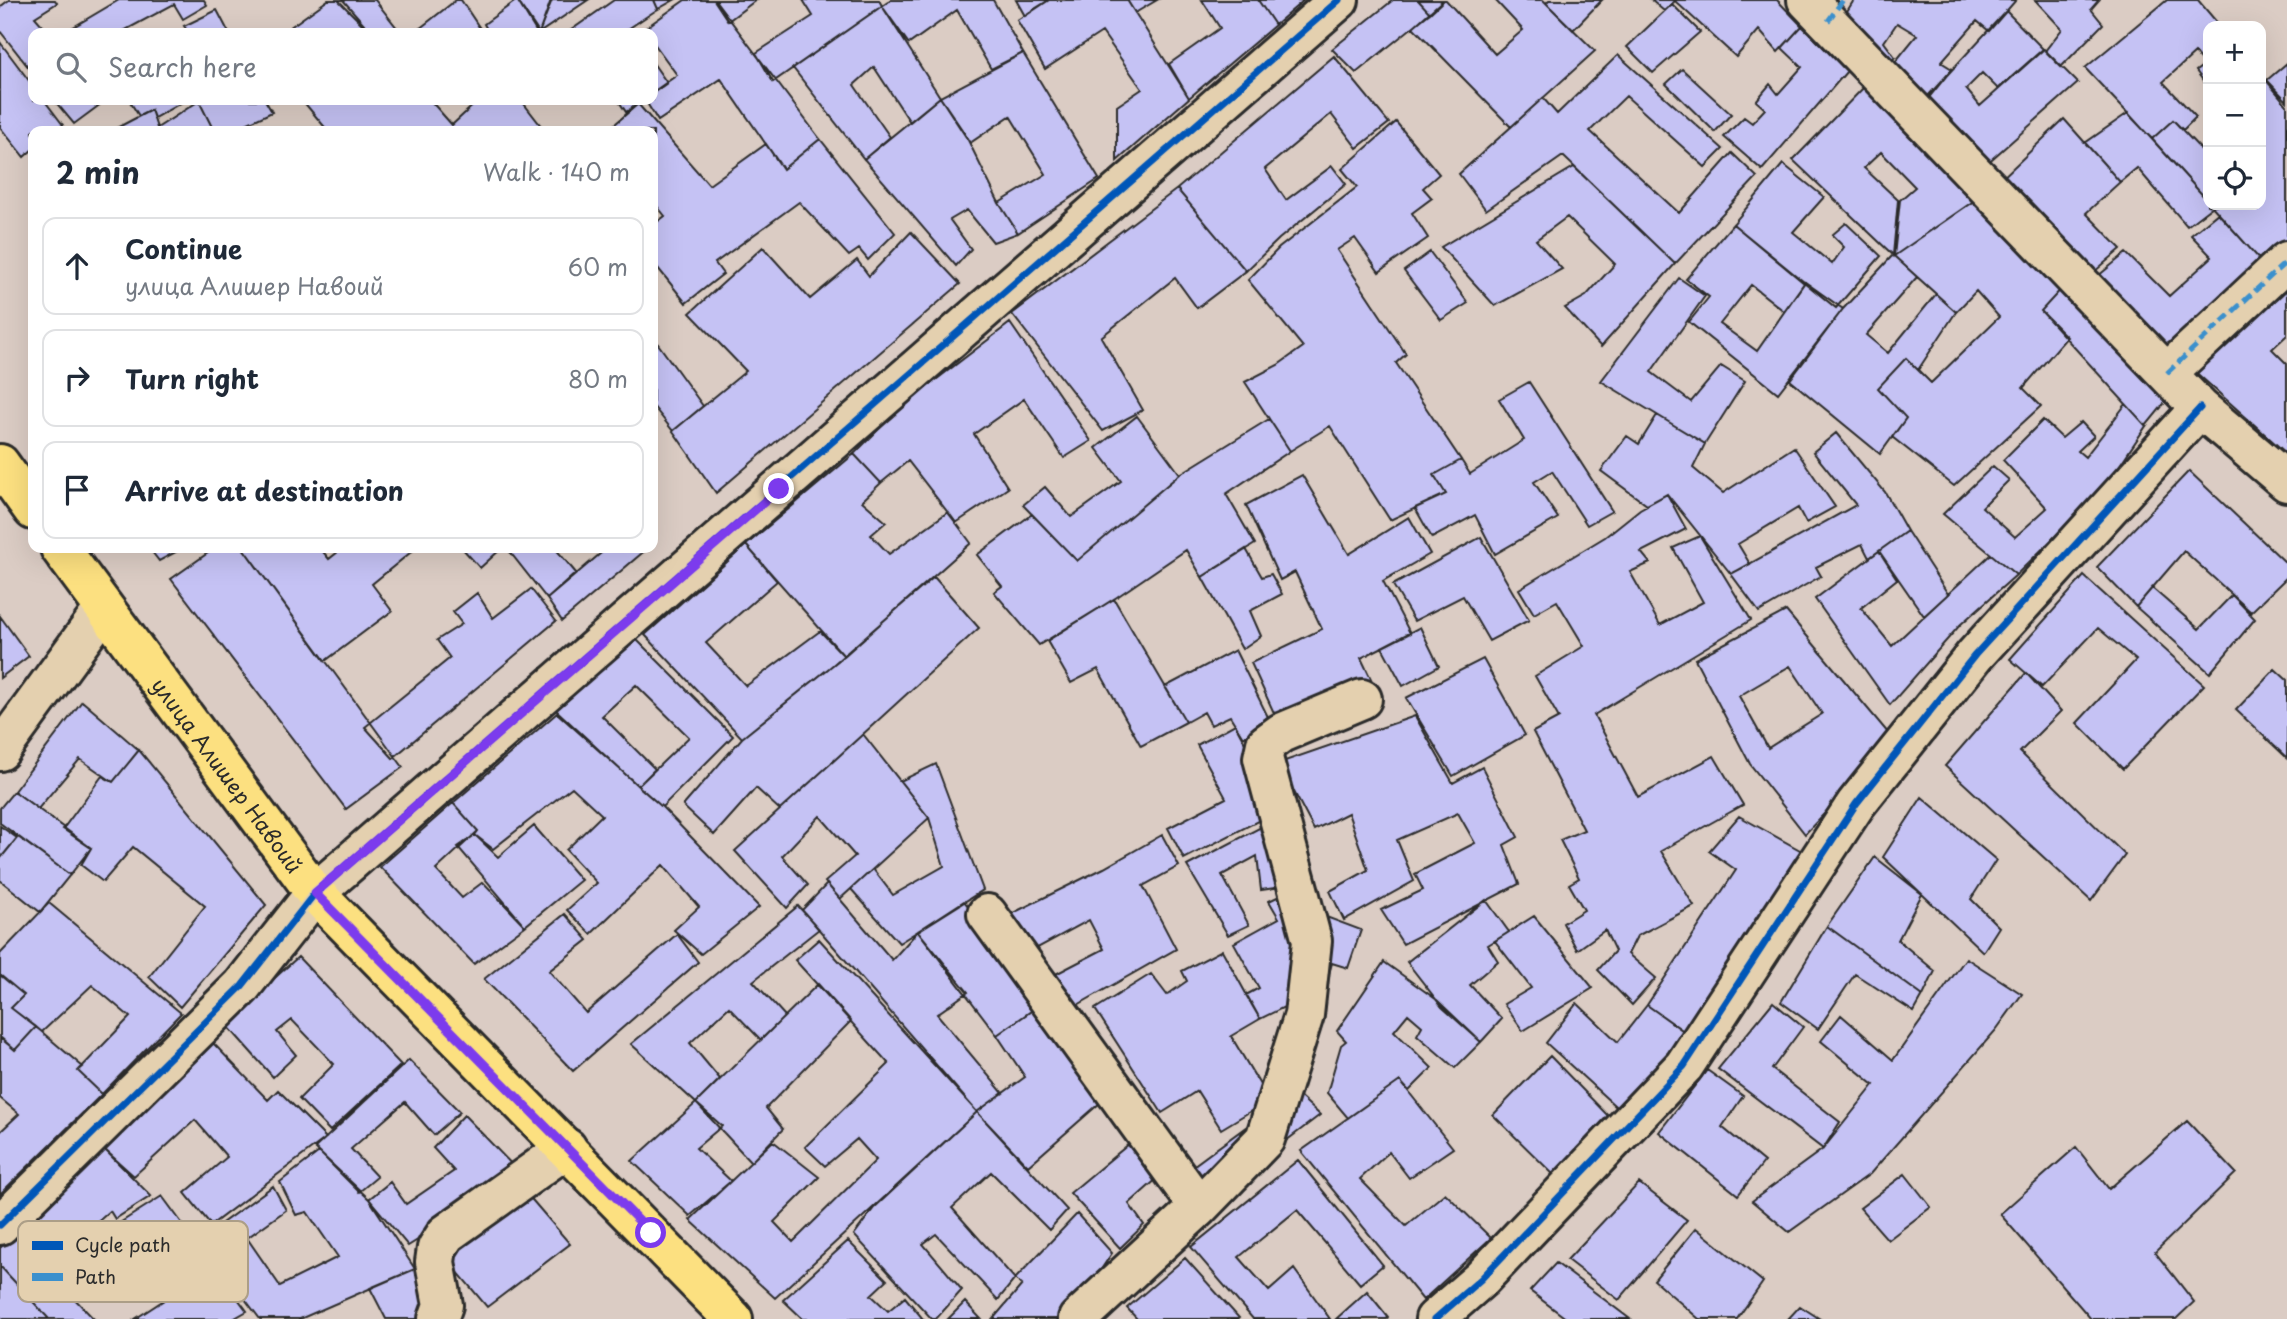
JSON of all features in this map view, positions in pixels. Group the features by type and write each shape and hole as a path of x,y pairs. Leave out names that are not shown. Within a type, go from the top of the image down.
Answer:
{"main road":[{"path":"0,464 28,503"},
{"name":"улица Алишер Навоий","path":"64,553 315,893 733,1319"}],"street":[{"path":"0,1225 242,986 315,893 1339,0"},
{"path":"1826,7 2200,408 2287,482"},
{"path":"2167,373 2287,261"},
{"path":"1435,1319 1481,1279 1684,1066 1856,804 1975,655 2200,408"},
{"path":"0,751 104,609"},
{"path":"1078,1319 1199,1207 1265,1139 1304,1015 1312,941 1263,758 1266,744 1280,733 1362,699"},
{"path":"987,914 1199,1207"},
{"path":"438,1319 443,1305 435,1262 437,1248 446,1234 567,1148"}],"building":[{"path":"9,0 55,0 57,3 35,17 45,28 28,28 28,67 0,31 0,7"},
{"path":"119,0 204,0 207,5 183,19 174,4 129,28 72,28"},
{"path":"328,0 343,0 368,28 289,28"},
{"path":"338,0 375,0 397,28 366,28"},
{"path":"456,0 461,0 480,28 420,28"},
{"path":"517,0 534,28 486,28 484,24"},
{"path":"517,0 551,0 541,28 536,28"},
{"path":"552,0 588,0 546,28 541,28"},
{"path":"614,0 654,0 658,9 630,28 574,28"},
{"path":"654,0 674,0 658,9"},
{"path":"685,0 715,0 820,139 783,169 721,79 658,121 648,105 658,105 658,88 677,75 658,49 658,28 645,28"},
{"path":"714,0 756,0 728,21"},
{"path":"803,0 879,0 882,6 773,82 756,53 813,16"},
{"path":"891,0 993,0 1023,53 991,69 957,10 909,44 882,6"},
{"path":"1016,0 1049,0 1025,16"},
{"path":"1049,0 1127,0 1189,98 1117,161 1117,106 1142,89 1102,32 1045,69 1017,20"},
{"path":"1127,0 1157,0 1135,13"},
{"path":"1202,0 1258,0 1275,25 1189,98 1169,64 1220,28"},
{"path":"1258,0 1304,0 1275,25"},
{"path":"1393,0 1418,0 1430,13 1356,73 1332,49"},
{"path":"1418,0 1444,0 1430,13"},
{"path":"1446,0 1495,54 1523,30 1495,0 1543,0 1595,51 1511,127 1413,27"},
{"path":"1549,0 1602,0 1573,30 1546,3"},
{"path":"1651,0 1777,0 1802,26 1778,52 1759,30 1736,57 1675,1 1664,11"},
{"path":"1854,0 2016,0 1989,31 1977,21 1941,62 1952,69 1927,100 1891,67 1917,35 1897,23 1884,42 1895,57 1889,63 1844,16"},
{"path":"2035,0 2099,0 2091,9 2103,24 2061,67 2045,51 2062,29"},
{"path":"2167,0 2198,0 2216,21 2203,21 2203,63 2195,53 2163,82 2196,117 2183,130 2173,120 2152,139 2085,68"},
{"path":"1672,4 1700,32 1653,73 1627,47"},
{"path":"882,6 940,97 910,122 874,67 854,85 890,137 864,159 793,68"},
{"path":"217,10 226,28 185,28 184,26"},
{"path":"2006,11 2043,49 1998,89 1982,73 1966,89 1980,106 2044,49 2078,83 1985,165 1926,98"},
{"path":"1802,26 1847,71 1762,170 1724,137 1744,117 1752,123 1765,109 1756,101 1770,84 1778,94 1802,67 1782,48"},
{"path":"0,42 28,79 28,105 48,105 63,125 28,126 28,153 24,157 0,127"},
{"path":"1023,53 1099,179 1018,233 999,203 1046,174 1010,116 970,143 940,97"},
{"path":"1618,55 1723,149 1705,167 1626,96 1590,131 1679,213 1732,153 1757,177 1675,264 1563,156 1486,210 1459,174 1543,98 1557,114"},
{"path":"1334,56 1389,123 1357,148 1331,114 1265,169 1286,200 1332,166 1346,184 1279,239 1246,271 1177,189"},
{"path":"2287,63 2287,101 2267,80"},
{"path":"2203,66 2203,80 2196,71"},
{"path":"1682,69 1731,114 1715,132 1666,84"},
{"path":"658,70 667,83 658,89"},
{"path":"2266,80 2287,105 2287,239 2262,262 2215,210 2266,210"},
{"path":"1867,84 1978,198 1894,256 1900,200 1915,187 1881,152 1864,168 1898,200 1893,255 1793,160"},
{"path":"940,97 965,134 999,203 1018,233 993,242 967,210 950,220 971,249 956,266 864,159"},
{"path":"58,105 100,105 74,124"},
{"path":"132,105 177,105 154,118 151,110 139,116"},
{"path":"193,105 201,105 212,126 160,126"},
{"path":"201,105 268,105 272,112 246,124 247,126 212,126"},
{"path":"306,105 434,105 452,125 474,105 525,105 541,126 324,126"},
{"path":"621,105 636,105 626,112"},
{"path":"639,105 657,126 613,126"},
{"path":"151,110 156,126 121,126"},
{"path":"2128,113 2203,196 2203,210 2208,210 2187,226 2137,168 2120,182 2085,143"},
{"path":"2064,119 2120,182 2086,213 2121,249 2094,272 1997,183"},
{"path":"2173,120 2203,152 2203,195 2152,139"},
{"path":"1396,122 1439,174 1423,188 1432,198 1412,213 1428,238 1379,272 1355,238 1337,250 1406,354 1396,363 1461,460 1434,475 1446,494 1390,520 1330,426 1290,451 1245,382 1278,365 1303,347 1248,280 1279,248 1357,187 1342,169"},
{"path":"658,127 709,185 766,144 783,169 820,139 895,233 868,260 859,249 849,256 799,202 715,263 723,274 686,303 658,268 658,221 665,216 658,207"},
{"path":"1783,164 1824,197 1793,232 1832,264 1844,247 1832,235 1846,223 1881,256 1836,308 1733,224"},
{"path":"1574,167 1675,264 1601,347 1565,308 1586,296 1615,264 1567,217 1536,240 1562,269 1495,306 1441,247"},
{"path":"1177,189 1246,271 1197,308 1175,278 1101,337 1143,410 1103,431 1012,314"},
{"path":"1978,198 2064,286 2041,311 2067,337 2023,388 2041,406 1954,486 1892,437 1906,418 1878,388 1906,358 1931,383 1999,317 1976,291 1956,312 1894,256"},
{"path":"2218,213 2262,262 2174,355 2098,276 2126,253 2169,296 2212,257 2191,235"},
{"path":"1733,224 1804,283 1784,311 1751,285 1720,324 1757,351 1805,282 1843,309 1778,393 1689,322 1709,297 1686,279"},
{"path":"911,232 960,284 716,493 673,431 746,371 690,313 763,247 810,299 857,260 869,276"},
{"path":"1430,252 1468,303 1441,320 1404,271"},
{"path":"1893,255 1917,277 1866,335 1888,353 1936,294 1956,312 1918,370 1906,358 1878,388 1906,418 1880,454 1790,380 1843,309"},
{"path":"2287,276 2287,335 2272,349 2287,364 2287,454 2191,368"},
{"path":"1679,278 1705,296 1651,372 1691,402 1721,366 1745,381 1705,444 1601,381"},
{"path":"2064,286 2168,399 2146,426 2041,311"},
{"path":"1010,323 1091,441 1064,458 1024,399 974,434 1008,488 956,523 908,461 881,483 854,454 902,406"},
{"path":"658,344 703,406 673,431 658,412"},
{"path":"1529,382 1612,511 1587,525 1552,471 1534,482 1558,518 1495,554 1475,515 1432,538 1415,508 1446,494 1434,475 1461,460 1470,474 1524,440 1499,399"},
{"path":"2126,404 2146,426 2105,487 2016,575 1943,514 1993,466 2009,480 1982,507 2015,537 2047,508 2003,460 2043,420 2062,438 2081,422 2094,436 2078,451 2085,457"},
{"path":"1657,415 1705,444 1693,468 1723,493 1794,447 1835,507 1806,523 1798,508 1738,544 1750,564 1731,574 1667,494 1647,505 1601,471 1627,436 1639,444"},
{"path":"1137,416 1180,474 1077,561 1023,505 1045,487 1071,517 1121,481 1096,448"},
{"path":"1269,419 1290,451 1226,494 1255,544 1202,577 1186,550 1039,645 994,592 1002,586 977,555 1032,514 1077,561 1180,474"},
{"path":"1836,433 1885,492 1907,531 1869,558 1862,544 1816,567 1821,576 1759,612 1731,574 1856,505 1813,452"},
{"path":"854,454 881,483 862,501 886,522 871,535 889,554 948,512 971,543 844,656 746,545"},
{"path":"2189,471 2287,564 2287,577 2251,612 2184,551 2136,607 2097,567"},
{"path":"1302,475 1349,554 1409,517 1430,554 1383,581 1410,633 1361,658 1373,683 1280,726 1251,663 1322,629 1295,572 1280,580 1246,505"},
{"path":"1667,494 1686,529 1641,552 1650,563 1630,572 1660,625 1703,602 1673,548 1700,536 1751,620 1594,715 1638,797 1714,756 1743,805 1661,851 1694,906 1637,936 1628,954 1656,978 1632,1005 1598,970 1615,951 1605,930 1577,950 1563,923 1584,910 1569,884 1579,878 1560,840 1584,830 1533,732 1559,718 1535,676 1584,646 1557,601 1534,614 1519,589 1605,537 1640,509"},
{"path":"1907,531 1948,594 1924,616 1879,551"},
{"path":"1481,537 1529,620 1489,641 1463,596 1414,621 1393,585"},
{"path":"746,545 777,581 706,643 746,686 820,631 844,656 742,738 645,635"},
{"path":"1246,549 1262,577 1271,574 1282,594 1250,611 1261,636 1242,649 1202,577"},
{"path":"1879,551 1897,579 1861,608 1892,646 1991,554 2016,575 1960,625 1890,705 1815,599"},
{"path":"153,553 174,553 159,561"},
{"path":"208,553 247,553 403,767 346,809 171,579"},
{"path":"247,553 324,553 329,559 337,553 410,553 372,584 392,611 325,661"},
{"path":"466,553 496,553 480,568"},
{"path":"511,553 559,553 576,573 547,599"},
{"path":"601,553 642,553 562,621 547,599"},
{"path":"2084,576 2204,685 2123,769 2077,723 2136,660 2098,628 2042,687 2010,659"},
{"path":"934,577 979,628 780,810 756,788 714,835 683,806 742,738 828,669"},
{"path":"2152,588 2199,629 2232,595 2255,619 2210,673 2136,607"},
{"path":"531,589 556,621 393,758 365,727 450,658 437,640 462,624 453,612 477,593 493,618"},
{"path":"1114,599 1186,722 1141,746 1098,669 1071,683 1047,641"},
{"path":"1786,611 1894,740 1805,834 1750,764 1695,659","holes":["1790,666 1822,714 1768,748 1739,696"]},
{"path":"0,616 29,656 0,678"},
{"path":"1420,627 1439,666 1403,686 1382,647"},
{"path":"633,636 733,736 662,807 638,786 555,709","holes":["636,685 689,737 638,786 655,769 602,716"]},
{"path":"1235,650 1271,723 1243,737 1230,716 1211,725 1204,712 1186,722 1165,687"},
{"path":"1483,659 1525,735 1453,776 1406,698"},
{"path":"2275,669 2287,680 2287,758 2236,710"},
{"path":"2026,673 2061,711 2020,752 2125,855 2091,901 1945,766"},
{"path":"82,701 139,750 113,782 80,759 38,809 14,791"},
{"path":"557,713 662,807 759,907 701,954 674,930 699,907 663,865 591,934 567,910 597,883 566,850 602,815 572,787 493,849 475,835 478,831 453,803"},
{"path":"1415,716 1453,783 1482,767 1518,837 1504,845 1519,884 1403,944 1381,910 1423,890 1415,874 1475,843 1458,813 1397,840 1414,881 1344,920 1330,891 1368,870 1348,813 1314,830 1279,763"},
{"path":"1235,724 1281,809 1184,859 1168,828 1226,798 1197,745"},
{"path":"863,734 929,818 840,899 825,882 855,856 820,816 782,856 808,885 787,908 735,851"},
{"path":"139,750 266,905 180,1007 149,977 205,906 133,847 103,882 81,865 91,848 63,829 102,776 113,782"},
{"path":"936,764 983,890 899,943 851,889 873,869 893,895 944,866 929,818 900,781"},
{"path":"14,791 91,848 70,875 0,823 0,808"},
{"path":"1922,797 1996,860 1971,899 1999,927 1983,952 1883,857"},
{"path":"453,803 478,831 436,870 462,898 483,882 525,926 474,964 380,867"},
{"path":"1282,816 1297,885 1261,890 1257,856 1222,875 1249,925 1228,935 1187,866"},
{"path":"1739,816 1809,855 1692,1037 1647,1005 1736,870 1709,851"},
{"path":"0,826 17,838 0,859"},
{"path":"534,826 581,880 525,926 458,847 475,835 498,857"},
{"path":"1162,835 1179,866 1143,886 1176,949 1067,1011 1048,978 1104,949 1089,920 1032,951 1011,914 1104,868"},
{"path":"18,837 70,875 40,912 0,880 0,859"},
{"path":"1875,857 1922,894 1898,940 1935,971 1923,996 1827,926"},
{"path":"827,884 892,960 918,931 968,992 937,1014 1003,1093 977,1112 802,910"},
{"path":"1304,884 1318,914 1361,930 1348,968 1332,963 1296,1093 1320,1115 1215,1195 1193,1166 1281,1101 1268,1089 1286,1006 1260,1019 1246,995 1259,988 1234,943 1279,918 1269,901"},
{"path":"1486,900 1509,932 1488,945 1498,961 1470,985 1502,1019 1481,1042 1442,1007 1407,962"},
{"path":"964,901 1044,1002 997,1035 918,931"},
{"path":"49,903 181,1013 102,1094 78,1071 130,1017 92,985 42,1032 11,1008 24,995 0,975 0,954"},
{"path":"798,906 819,929 753,981 785,1016 761,1040 729,1007 690,1043 720,1079 696,1103 631,1044"},
{"path":"565,914 588,940 549,971 586,1013 677,934 698,962 573,1071 484,979"},
{"path":"1534,916 1593,988 1523,1031 1504,1004 1531,988 1495,941"},
{"path":"1827,926 1923,996 1914,1012 1855,974 1818,1029 1781,1002"},
{"path":"819,939 977,1112 775,1298 690,1220 773,1141 819,1177 774,1222 793,1242 876,1160 857,1139 825,1166 805,1147 889,1064 795,960"},
{"path":"1222,950 1260,1019 1231,1036 1269,1100 1221,1129 1197,1091 1162,1113 1095,1009 1151,974 1167,995 1187,981 1182,971"},
{"path":"298,957 401,1065 330,1131 299,1099 334,1064 292,1020 277,1032 296,1055 273,1077 225,1023"},
{"path":"1966,958 2022,994 1996,1030 1870,1174 1789,1232 1752,1201 1823,1149 1874,1085 1821,1041 1841,1015 1893,1060"},
{"path":"1384,962 1437,1000 1481,1042 1455,1068 1417,1035 1422,1026 1408,1014 1394,1031 1432,1068 1409,1091 1400,1081 1348,1118 1327,1093 1341,1045 1346,1041 1337,1031"},
{"path":"0,975 24,995 11,1008 36,1027 15,1050 0,1037"},
{"path":"818,984 851,1021 766,1108 783,1129 751,1162 696,1103"},
{"path":"1044,1002 1109,1095 1028,1166 977,1112 1025,1077 997,1035"},
{"path":"1773,1002 1803,1027 1772,1069 1840,1122 1823,1149 1718,1069"},
{"path":"1577,1003 1618,1042 1647,1005 1692,1037 1625,1115 1546,1043"},
{"path":"36,1027 83,1067 78,1071 102,1094 0,1194 0,1132 19,1114 0,1098 0,1038 15,1050"},
{"path":"213,1043 268,1100 278,1090 326,1138 216,1221 208,1221 185,1193 227,1157 195,1120 134,1176 104,1149"},
{"path":"1550,1056 1614,1122 1563,1184 1493,1115"},
{"path":"409,1060 460,1112 434,1135 405,1102 351,1149 377,1177 359,1192 315,1148"},
{"path":"1707,1070 1743,1096 1722,1127 1764,1162 1738,1195 1659,1132"},
{"path":"1400,1081 1453,1148 1409,1178 1389,1152 1360,1179 1406,1226 1445,1193 1491,1238 1423,1300 1301,1151"},
{"path":"696,1103 722,1126 696,1148 731,1181 690,1216 632,1161"},
{"path":"977,1112 1067,1210 1049,1230 991,1172 952,1208 1015,1279 998,1300 936,1234 923,1244 962,1290 936,1319 932,1319 854,1235 874,1208"},
{"path":"464,1115 522,1175 408,1246 369,1199 390,1182 406,1204 454,1171 433,1148"},
{"path":"2187,1121 2236,1173 2155,1252 2194,1302 2176,1319 2091,1319 2000,1214 2076,1147 2109,1189"},
{"path":"1129,1144 1159,1177 1129,1204 1144,1225 1120,1248 1070,1193"},
{"path":"104,1149 151,1196 115,1219 110,1211 99,1221 28,1221"},
{"path":"319,1152 369,1199 415,1269 300,1319 260,1319 247,1302 248,1239 280,1286 338,1257 307,1212 296,1215 280,1182"},
{"path":"1298,1160 1383,1265 1360,1284 1297,1210 1239,1257 1269,1291 1294,1269 1330,1319 1253,1319 1191,1247"},
{"path":"1905,1174 1931,1207 1888,1240 1860,1208"},
{"path":"1639,1183 1687,1220 1619,1300 1567,1260"},
{"path":"273,1186 286,1210 248,1237 248,1221 225,1221"},
{"path":"527,1194 570,1244 487,1307 446,1258"},
{"path":"162,1196 180,1221 123,1221"},
{"path":"1077,1214 1112,1253 1068,1319 993,1319 1022,1285 1015,1279"},
{"path":"1696,1228 1763,1282 1737,1319 1699,1319 1654,1280"},
{"path":"18,1231 18,1285 0,1266 0,1248"},
{"path":"848,1241 887,1280 871,1295 888,1311 905,1297 923,1319 803,1319 783,1300"},
{"path":"1185,1258 1238,1319 1137,1319 1127,1308"},
{"path":"1556,1263 1630,1319 1567,1319 1530,1291"},
{"path":"0,1266 18,1285 18,1302 33,1302 49,1319 2,1319"},
{"path":"415,1269 444,1288 435,1319 386,1319 370,1288"},
{"path":"1367,1291 1387,1319 1336,1319"},
{"path":"33,1302 78,1302 94,1319 49,1319"},
{"path":"161,1302 240,1302 247,1311 233,1319 135,1319"},
{"path":"965,1302 981,1319 948,1319"},
{"path":"1800,1306 1820,1319 1788,1319"}],"marked path":[{"path":"1828,21 1843,0"},
{"path":"2167,373 2287,261"}],"cycle path":[{"path":"0,1225 242,986 315,893 1339,0"},
{"path":"1435,1319 1481,1279 1684,1066 1856,804 1975,655 2200,408"}],"route":[{"path":"651,1233 315,893 779,489"}]}
